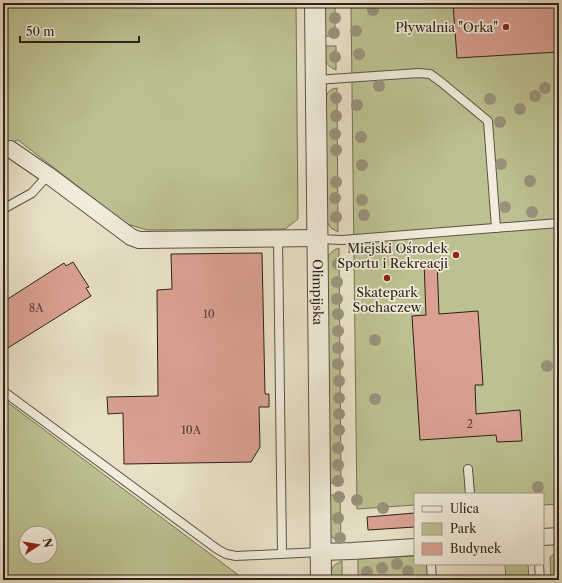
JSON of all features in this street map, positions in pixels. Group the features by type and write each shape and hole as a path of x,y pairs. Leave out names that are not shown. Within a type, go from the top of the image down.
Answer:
{"street":[{"name":"Olimpijska","path":"315,3 321,580"},
{"path":"7,152 48,175 131,238 139,240 317,238"},
{"path":"544,537 559,536"},
{"path":"320,552 414,547"}],"lane":[{"path":"316,80 419,73 430,74 441,82 488,121 496,228"},
{"path":"3,209 32,192 48,175"},
{"path":"317,238 342,240 559,223"},
{"path":"278,239 282,554"},
{"path":"3,391 217,549 226,554 236,556 320,552"},
{"path":"468,469 470,493"},
{"path":"431,565 432,580"},
{"path":"539,565 540,580"}],"green space":[{"path":"3,3 296,3 298,219 285,229 147,230 124,223 18,140 3,145"},
{"path":"324,3 335,3 335,36 324,36"},
{"name":"Miejski Ośrodek Sportu i Rekreacji","path":"351,3 559,3 559,504 544,505 544,493 414,493 414,505 357,509"},
{"path":"324,46 336,46 336,70 329,66 326,61"},
{"path":"337,88 338,232 331,228 326,221 325,100 332,89"},
{"path":"339,248 341,484 329,483 327,258 332,252"},
{"path":"3,399 245,580 3,580"},
{"path":"330,495 340,495 341,542 333,538 330,534"},
{"path":"559,551 559,580 551,580 550,557"},
{"path":"414,556 414,565 428,565 428,580 358,580 358,559"},
{"path":"342,561 342,580 331,580 332,568"},
{"path":"505,565 528,565 529,580 506,580"}],"building":[{"name":"Pływalnia \"Orka\"","path":"453,3 554,3 558,52 457,58"},
{"path":"262,253 265,394 269,394 269,407 259,407 260,447 251,462 124,464 123,413 108,414 107,397 158,396 157,290 172,289 171,254"},
{"path":"424,261 437,261 439,314 478,311 483,385 475,385 476,414 520,410 522,441 497,442 496,435 420,440 412,316 426,315"},
{"path":"73,262 89,287 86,288 91,296 3,351 3,302 64,263 66,266"},
{"path":"414,513 414,527 368,530 367,517"}],"place":[{"name":"Pływalnia \"Orka\"","path":"506,27"},
{"name":"Miejski Ośrodek Sportu i Rekreacji","path":"456,255"},
{"name":"Skatepark Sochaczew","path":"387,278"}]}
